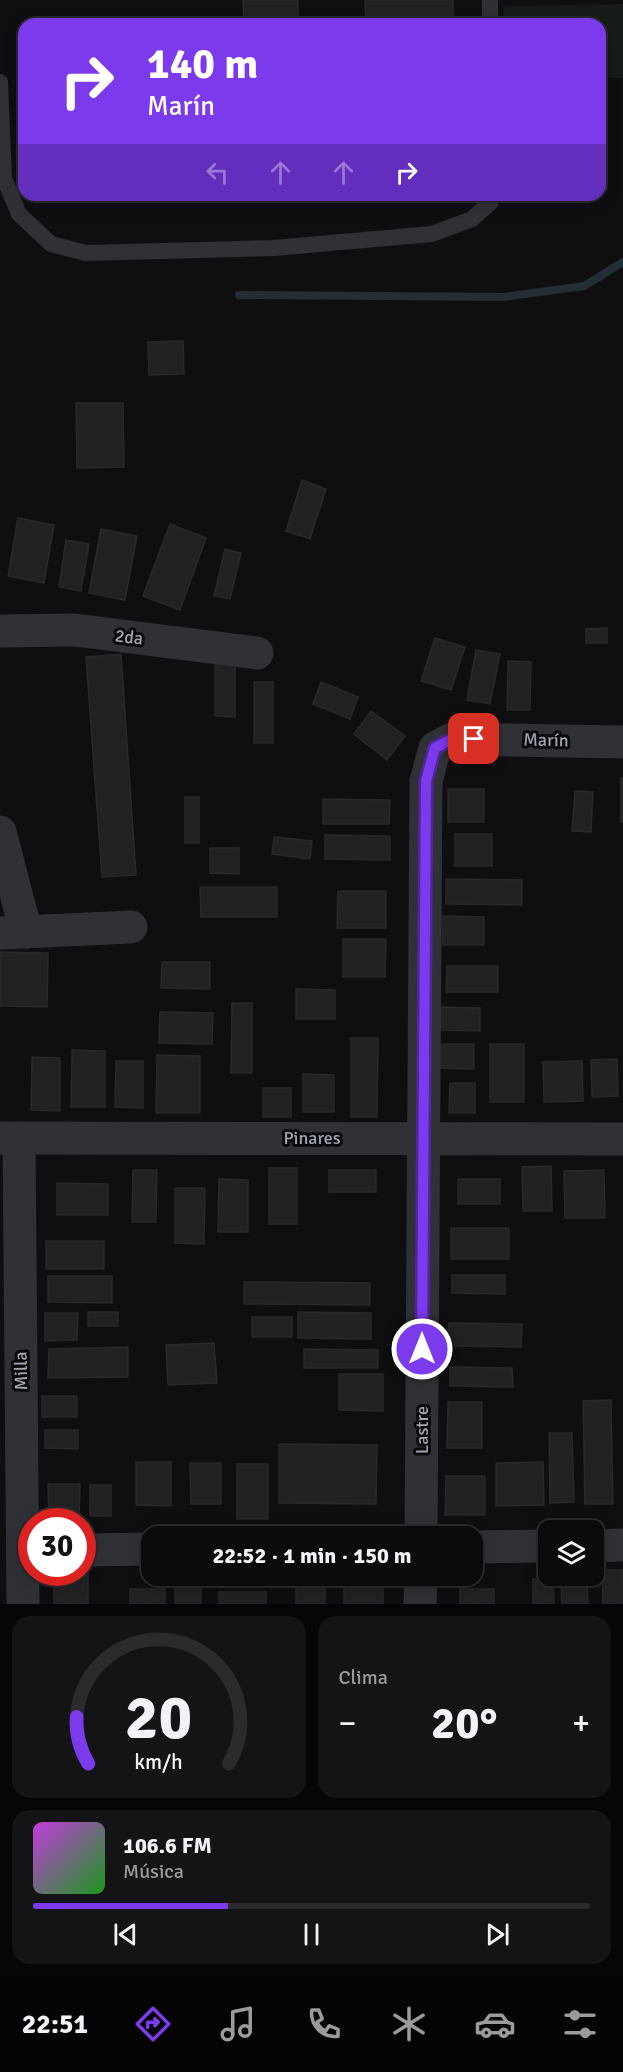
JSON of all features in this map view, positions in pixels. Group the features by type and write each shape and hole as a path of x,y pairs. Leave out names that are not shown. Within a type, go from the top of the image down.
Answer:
{"street":[{"name":"2da","path":"0,631 75,630 257,653"},
{"name":"Marín","path":"435,748 452,739 623,742"},
{"name":"Lastre","path":"422,1526 426,781 435,748"},
{"path":"0,832 13,932 131,927"},
{"name":"Pinares","path":"9,1138 623,1139"},
{"name":"Milla","path":"9,1138 18,1550"},
{"path":"604,1546 623,1545"},
{"path":"483,1547 538,1546"},
{"path":"96,1550 141,1549"},
{"name":"Milla","path":"21,1586 23,1604"},
{"path":"420,1604 421,1586"}],"lane":[{"path":"490,0 490,18"},
{"path":"0,82 4,178 19,214 51,244 86,254 274,248 432,234 472,219 491,201"}],"shaded area":[{"path":"623,4 623,78 606,78 606,18 504,18 503,6"}],"building":[{"path":"243,0 298,0 298,18 244,18"},
{"path":"365,0 453,0 453,18 366,18"},
{"path":"183,341 184,374 149,375 148,342"},
{"path":"76,403 123,403 124,467 77,468"},
{"path":"302,480 326,489 310,539 286,531"},
{"path":"18,518 54,525 44,583 8,576"},
{"path":"170,524 206,538 180,610 143,596"},
{"path":"101,529 137,536 125,600 89,593"},
{"path":"66,540 89,544 81,591 59,587"},
{"path":"225,549 241,553 230,599 214,596"},
{"path":"607,628 607,643 586,643 586,629"},
{"path":"435,638 465,647 451,690 421,681"},
{"path":"476,650 500,654 490,704 467,700"},
{"path":"121,654 136,875 102,877 86,657"},
{"path":"508,661 531,662 530,710 507,710"},
{"path":"215,664 235,664 235,717 215,716"},
{"path":"254,682 273,682 273,743 254,743"},
{"path":"321,682 358,697 350,719 313,704"},
{"path":"371,711 405,736 387,760 354,734"},
{"path":"621,778 623,778 623,822 621,822"},
{"path":"448,789 484,789 484,822 448,822"},
{"path":"575,791 593,792 591,832 572,831"},
{"path":"185,797 199,797 199,843 185,843"},
{"path":"323,799 390,800 389,824 323,824"},
{"path":"455,834 492,834 492,866 455,866"},
{"path":"325,835 390,836 390,860 325,859"},
{"path":"274,837 312,841 310,859 272,854"},
{"path":"210,848 239,848 239,874 210,873"},
{"path":"446,879 522,880 522,905 446,904"},
{"path":"200,887 277,887 277,917 201,917"},
{"path":"338,891 386,891 386,928 337,928"},
{"path":"442,916 484,917 484,945 443,945"},
{"path":"343,939 386,939 385,977 343,977"},
{"path":"0,952 48,953 47,1007 0,1006"},
{"path":"162,962 210,962 210,989 161,988"},
{"path":"447,966 498,966 498,992 446,992"},
{"path":"296,989 335,990 335,1019 296,1019"},
{"path":"232,1003 252,1003 252,1073 231,1073"},
{"path":"438,1007 480,1008 480,1031 438,1030"},
{"path":"160,1012 213,1013 212,1044 159,1043"},
{"path":"351,1038 378,1038 377,1117 351,1117"},
{"path":"436,1044 474,1044 474,1069 436,1068"},
{"path":"490,1044 524,1044 524,1102 490,1102"},
{"path":"72,1050 105,1051 105,1107 71,1107"},
{"path":"157,1055 200,1056 200,1113 156,1113"},
{"path":"32,1057 60,1058 60,1111 31,1110"},
{"path":"617,1059 618,1096 592,1097 591,1060"},
{"path":"116,1061 143,1061 143,1108 115,1107"},
{"path":"582,1061 583,1101 544,1102 543,1062"},
{"path":"303,1074 334,1075 334,1112 303,1112"},
{"path":"450,1083 475,1083 475,1113 449,1113"},
{"path":"263,1088 291,1088 291,1117 263,1117"},
{"path":"551,1166 552,1211 523,1211 522,1167"},
{"path":"269,1168 297,1168 297,1224 269,1224"},
{"path":"133,1170 157,1170 156,1222 132,1222"},
{"path":"329,1170 376,1170 376,1192 329,1192"},
{"path":"604,1170 605,1218 565,1218 564,1171"},
{"path":"219,1179 248,1180 248,1232 218,1232"},
{"path":"458,1179 500,1179 500,1204 458,1204"},
{"path":"57,1183 108,1184 108,1215 57,1215"},
{"path":"175,1188 205,1188 204,1244 175,1243"},
{"path":"451,1228 509,1228 509,1259 451,1259"},
{"path":"46,1241 104,1241 104,1269 46,1269"},
{"path":"452,1275 505,1275 505,1294 452,1293"},
{"path":"48,1276 112,1276 112,1303 48,1302"},
{"path":"244,1282 370,1283 370,1305 244,1304"},
{"path":"88,1312 118,1312 118,1326 88,1326"},
{"path":"298,1312 371,1313 371,1339 298,1338"},
{"path":"45,1313 78,1313 77,1340 45,1341"},
{"path":"252,1317 292,1317 292,1337 252,1337"},
{"path":"449,1323 522,1324 521,1347 448,1346"},
{"path":"214,1343 217,1383 168,1385 166,1345"},
{"path":"128,1347 128,1377 48,1378 49,1349"},
{"path":"304,1349 378,1350 378,1368 304,1368"},
{"path":"450,1367 512,1368 513,1387 450,1386"},
{"path":"339,1374 383,1374 383,1411 339,1410"},
{"path":"42,1396 77,1396 77,1417 42,1417"},
{"path":"611,1400 613,1504 585,1504 583,1401"},
{"path":"448,1402 482,1402 482,1448 447,1448"},
{"path":"45,1430 78,1430 78,1449 45,1448"},
{"path":"549,1433 572,1433 574,1502 550,1503"},
{"path":"279,1444 377,1445 376,1504 279,1503"},
{"path":"136,1462 171,1462 171,1506 136,1505"},
{"path":"543,1462 544,1505 496,1506 496,1463"},
{"path":"190,1463 221,1463 221,1504 191,1504"},
{"path":"237,1464 268,1464 268,1519 237,1519"},
{"path":"446,1476 485,1476 485,1515 445,1515"},
{"path":"48,1484 80,1484 79,1508 49,1508"},
{"path":"90,1485 111,1485 111,1516 96,1516 96,1508 90,1508"},
{"path":"604,1570 623,1570 623,1604 603,1604"},
{"path":"533,1579 538,1579 538,1586 553,1586 554,1604 533,1604"},
{"path":"54,1586 88,1586 88,1604 54,1604"},
{"path":"296,1586 325,1586 325,1604 296,1604"},
{"path":"561,1586 587,1586 588,1604 562,1604"},
{"path":"175,1587 201,1587 201,1604 175,1604"},
{"path":"344,1587 383,1587 383,1604 344,1604"},
{"path":"130,1589 165,1589 165,1604 130,1604"},
{"path":"460,1589 494,1589 494,1604 460,1604"},
{"path":"219,1592 266,1592 266,1604 219,1604"}],"waterway":[{"path":"239,295 503,297 584,286 623,262"}],"route":[{"path":"422,1349 426,781 435,748 452,739 474,739"}]}
